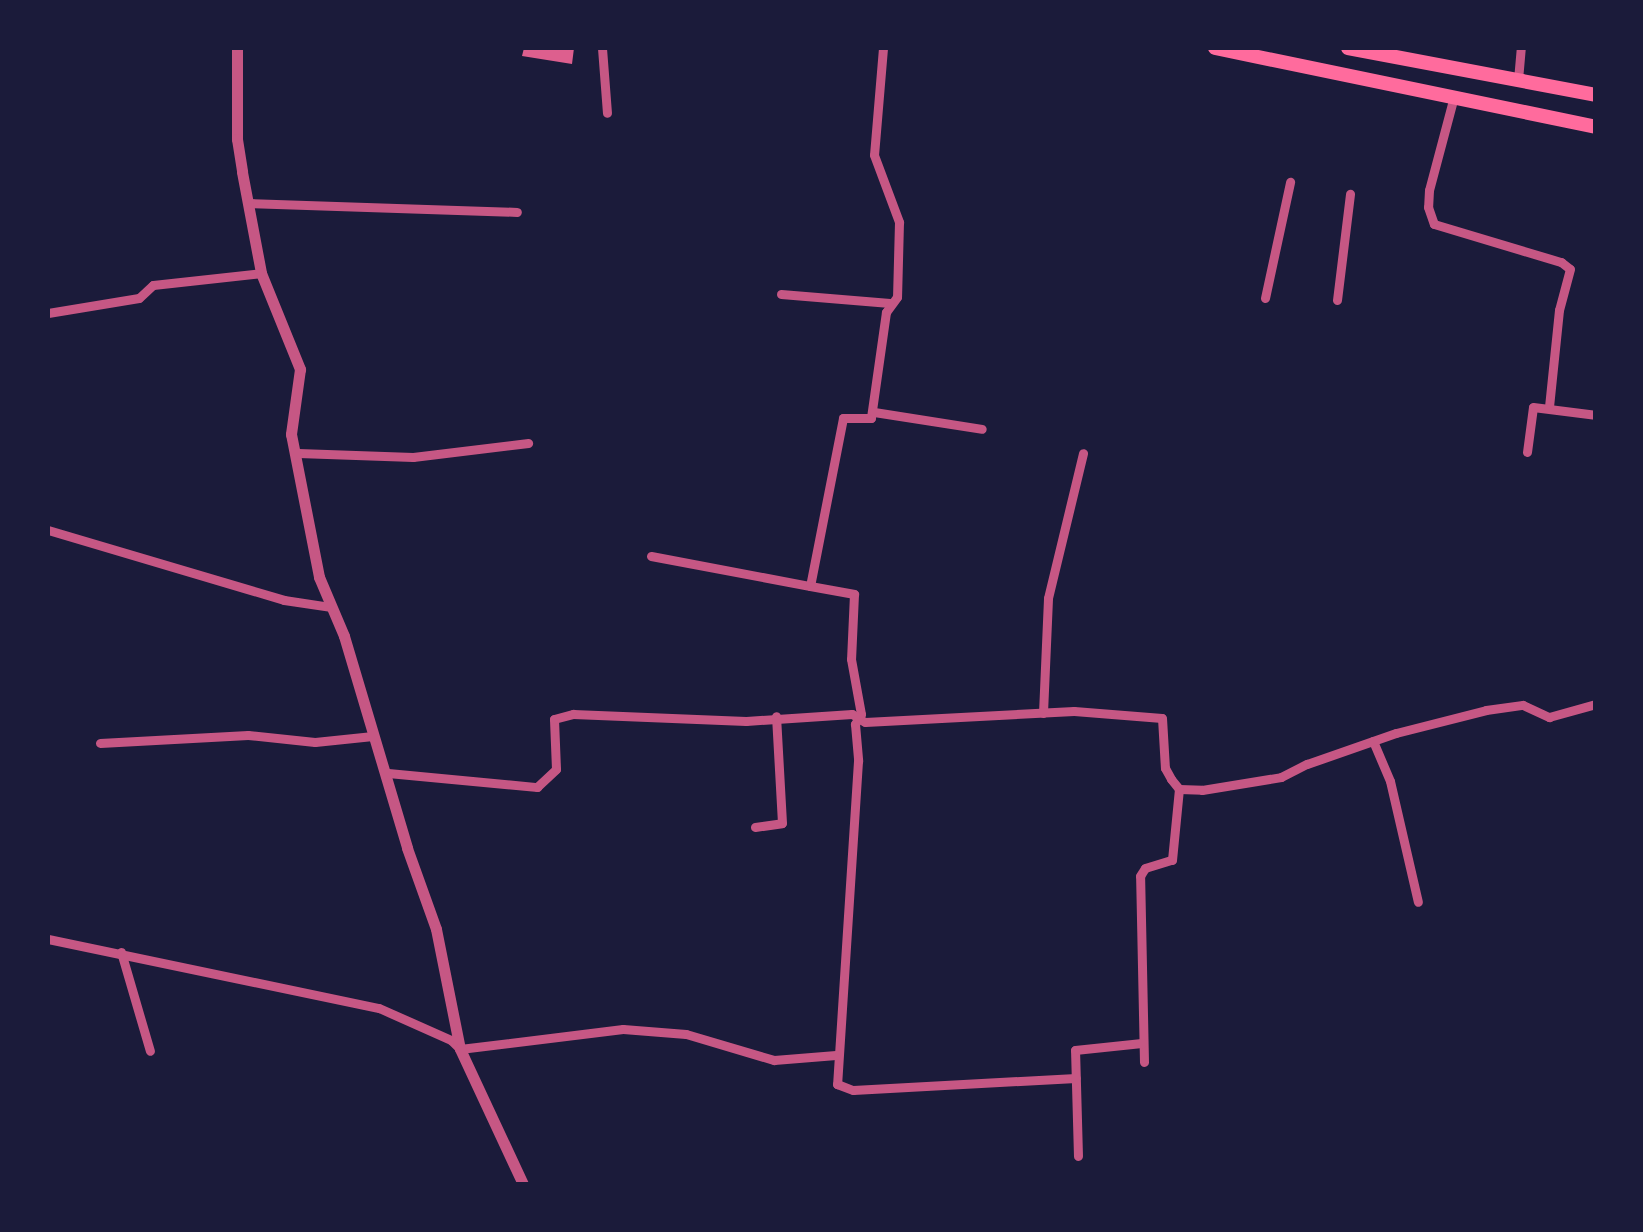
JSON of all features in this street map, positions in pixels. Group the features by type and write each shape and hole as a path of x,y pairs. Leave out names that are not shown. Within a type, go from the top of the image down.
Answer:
{"main road":[{"path":"1215,48 1453,100 1596,126"},
{"path":"1348,48 1596,95"}],"street":[{"path":"238,48 237,138 261,273 300,369 291,434 298,452 310,542 344,636 388,773 407,848 436,929 460,1049 522,1184"},
{"path":"602,48 607,113"},
{"path":"810,586 843,418 872,418 890,303 897,297 899,222 874,155 883,48"},
{"path":"1518,80 1521,48"},
{"path":"1453,100 1430,190 1428,207 1434,224 1561,262 1570,269 1559,310 1549,407"},
{"path":"1264,298 1290,182"},
{"path":"1338,300 1350,194"},
{"path":"249,203 517,212"},
{"path":"48,312 139,298 153,285 261,273"},
{"path":"780,294 890,303"},
{"path":"1527,452 1532,410 1549,407 1596,415"},
{"path":"874,412 982,429"},
{"path":"298,452 413,457 528,443"},
{"path":"1044,713 1048,598 1084,453"},
{"path":"48,530 250,590 331,608"},
{"path":"650,556 854,594 852,659 860,692 837,1084 842,1090 1076,1078"},
{"path":"1180,789 1222,789 1280,777 1374,741 1511,705 1549,717 1596,704"},
{"path":"388,773 538,787 556,769 556,718 746,721 776,716 852,714 859,720 1044,713 1162,718 1165,768 1180,789 1172,860 1145,868 1140,876 1144,1062"},
{"path":"754,827 782,822 776,716"},
{"path":"100,743 248,735 314,742 373,736"},
{"path":"1374,741 1390,782 1418,902"},
{"path":"48,940 122,952 379,1008 451,1040 460,1049"},
{"path":"122,952 150,1051"},
{"path":"460,1049 623,1029 686,1034 774,1060 836,1055"},
{"path":"1078,1156 1078,1048 1142,1042"}],"building":[{"path":"524,48 574,48 572,64 522,56"}]}
